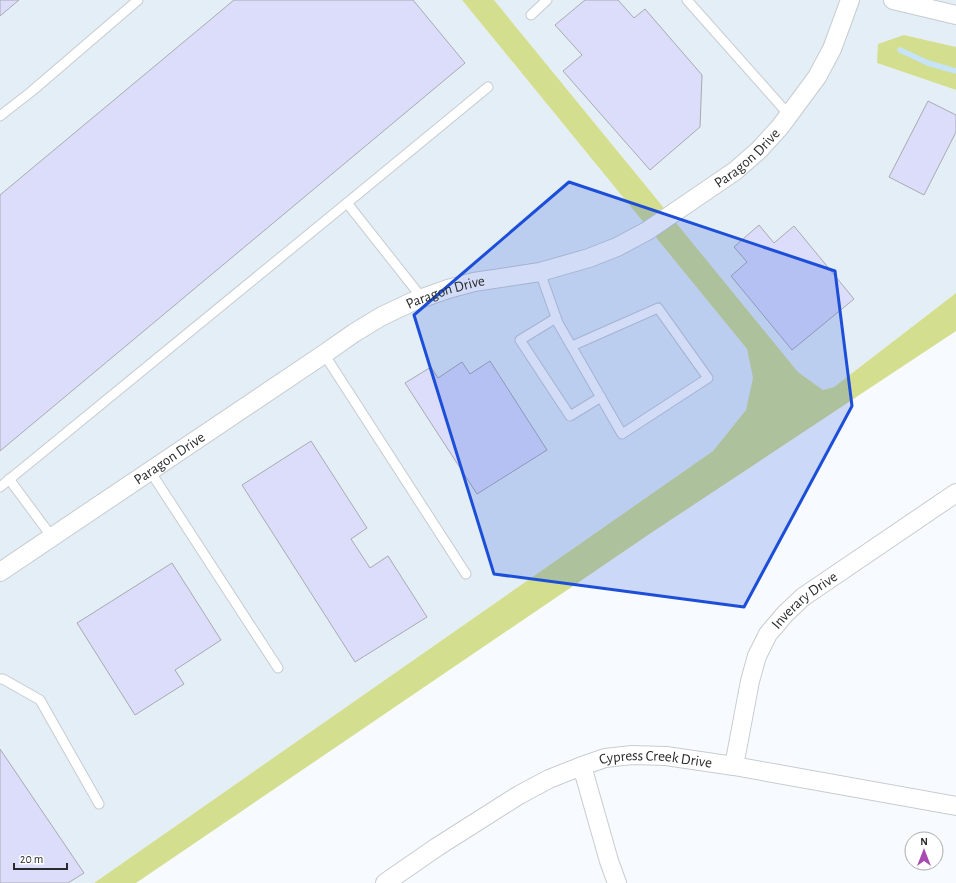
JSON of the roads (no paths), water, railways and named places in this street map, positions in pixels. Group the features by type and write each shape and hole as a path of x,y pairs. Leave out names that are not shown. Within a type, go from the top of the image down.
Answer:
{"street":[{"name":"Paragon Drive","path":"0,572 354,333 382,316 422,298 448,289 474,282 540,272 589,258 617,247 647,232 735,171 759,150 780,127 817,77 832,49 850,0"},
{"path":"893,0 956,15"},
{"name":"Inverary Drive","path":"734,766 750,681 757,656 768,634 785,614 803,597 956,493"},
{"name":"Cypress Creek Drive","path":"385,883 437,847 519,795 549,778 605,758 632,755 666,756 734,766 956,806"},
{"path":"582,766 617,883"}],"lane":[{"path":"0,116 138,0"},
{"path":"531,15 547,0"},
{"path":"687,0 789,115"},
{"path":"0,487 488,87"},
{"path":"347,203 422,298"},
{"path":"540,272 558,324 622,434 708,378 658,308 572,346"},
{"path":"556,318 520,340 570,416 601,397"},
{"path":"324,354 466,574"},
{"path":"150,471 278,668"},
{"path":"9,480 52,537"},
{"path":"0,679 3,679 40,700 99,804"}],"waterway":[{"path":"900,50 928,63 956,71"}]}
